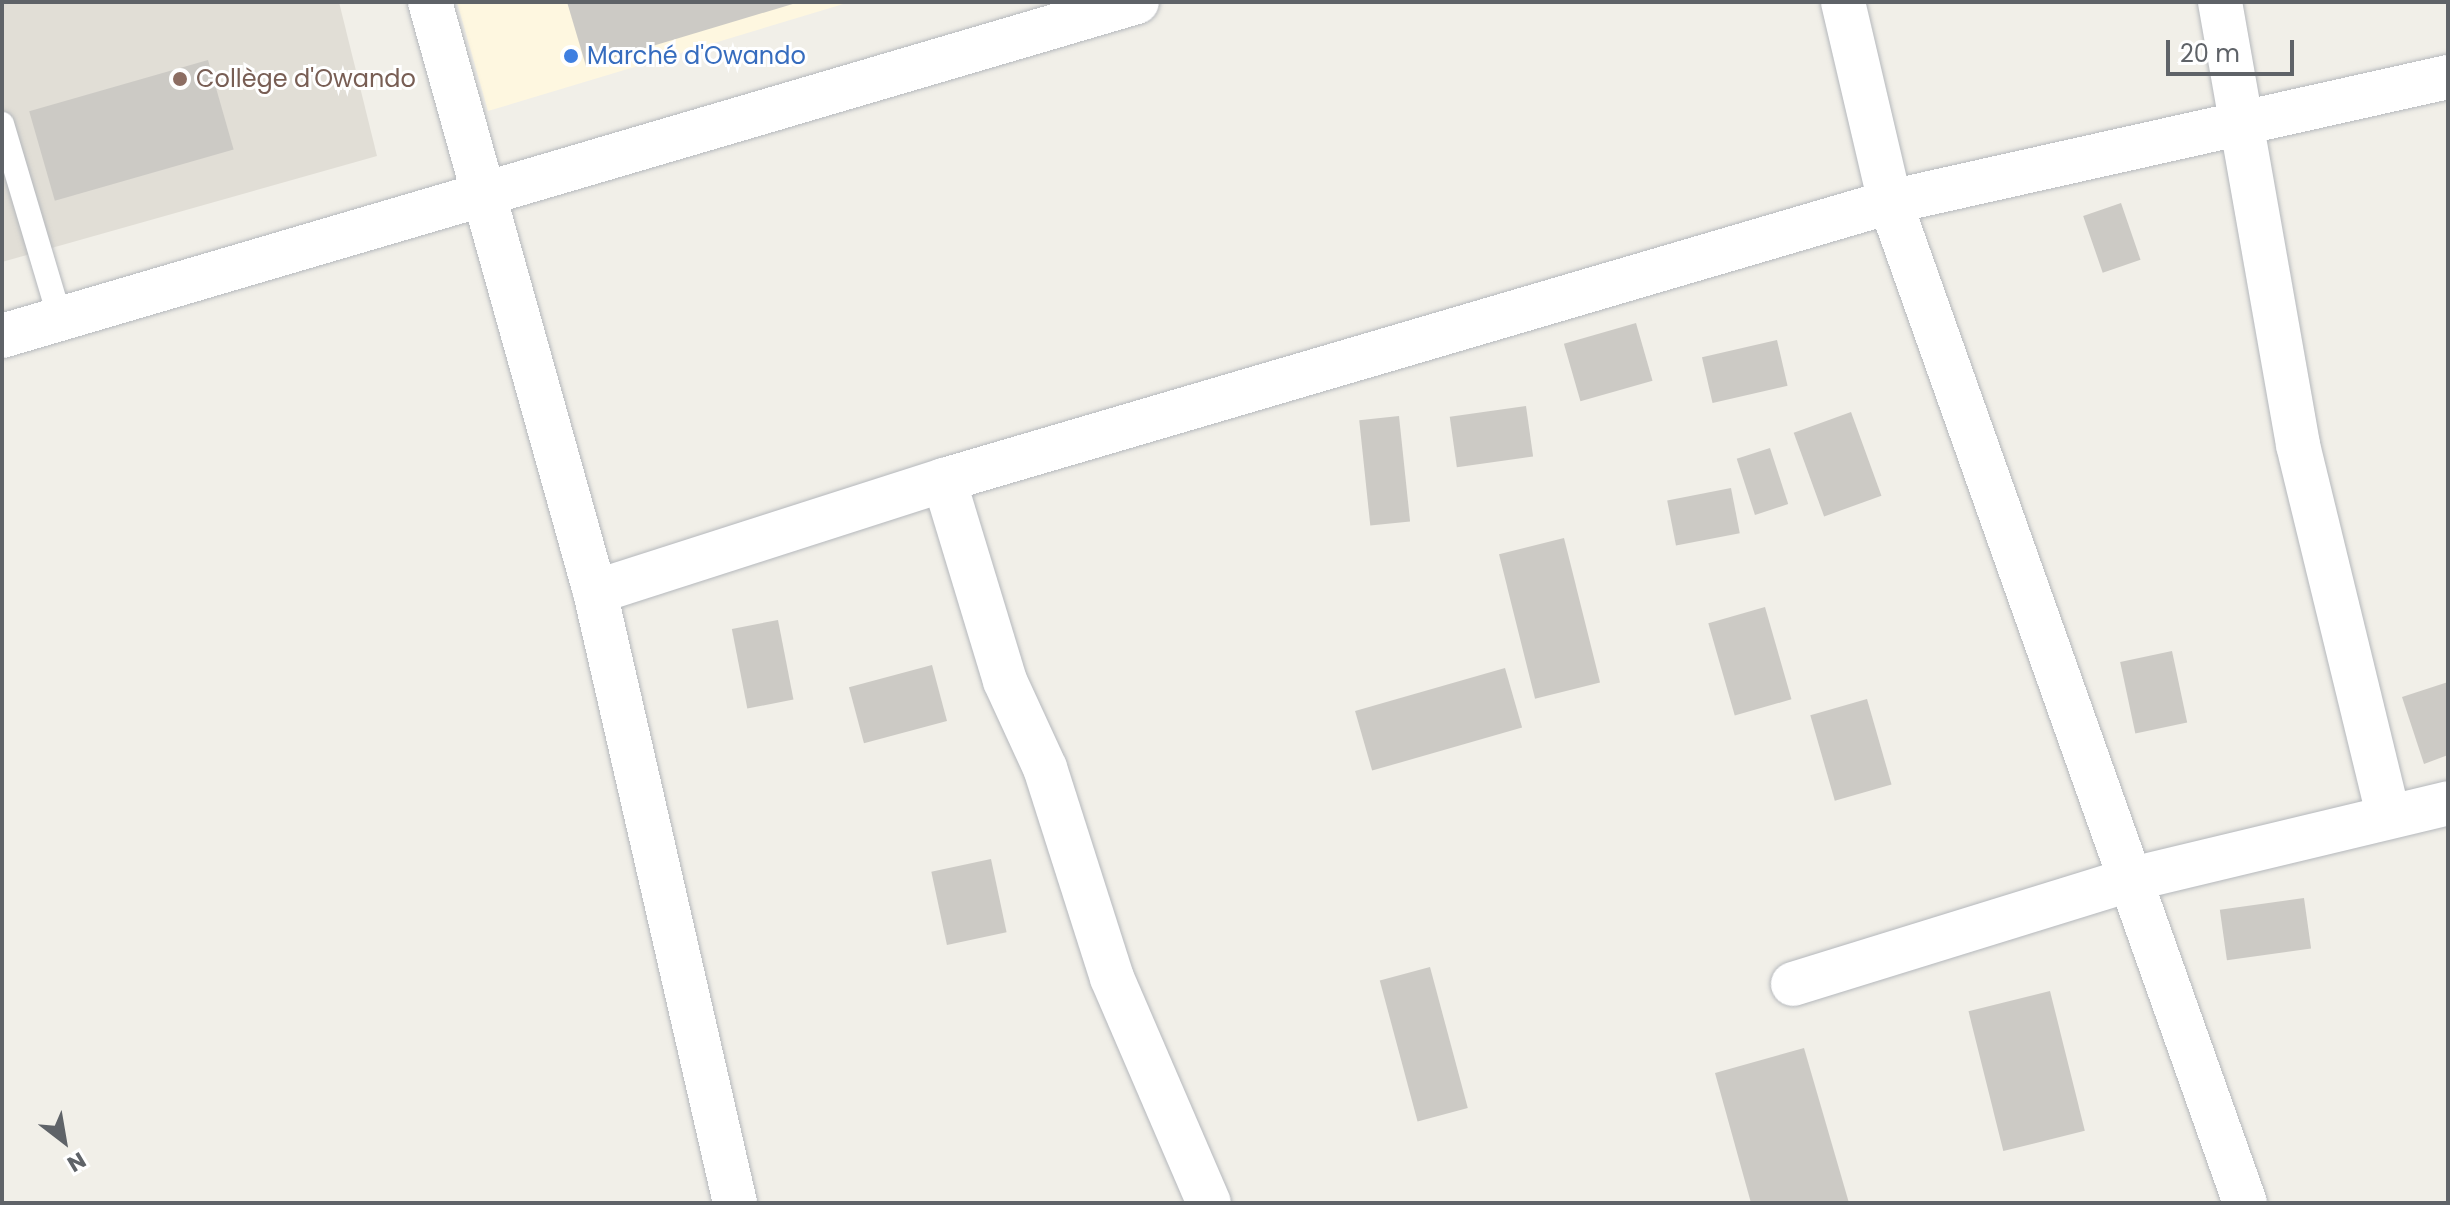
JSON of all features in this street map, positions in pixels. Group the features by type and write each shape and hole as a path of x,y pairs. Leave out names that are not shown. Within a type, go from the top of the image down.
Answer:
{"street":[{"path":"430,2 595,592 735,1203"},
{"path":"2,336 1137,2"},
{"path":"1843,2 1890,202 2245,1203"},
{"path":"2220,2 2239,124 2298,445 2388,815"},
{"path":"595,592 944,480 1890,202 2448,77"},
{"path":"944,480 1005,681 1045,768 1112,978 1209,1203"},
{"path":"1793,984 2128,880 2448,803"}],"lane":[{"path":"2,124 60,319"}],"shaded area":[{"name":"Collège d'Owando","path":"2,2 339,2 377,156 2,262"},
{"name":"Marché d'Owando","path":"457,2 850,2 488,111"}],"building":[{"path":"567,2 796,2 796,3 586,66"},
{"path":"208,60 234,149 55,201 29,111"},
{"path":"2121,203 2141,260 2103,273 2083,216"},
{"path":"1636,323 1653,381 1580,401 1564,344"},
{"path":"1777,340 1788,386 1713,403 1702,357"},
{"path":"1526,406 1533,457 1457,467 1450,417"},
{"path":"1851,412 1881,496 1824,516 1794,433"},
{"path":"1399,416 1410,521 1370,526 1359,420"},
{"path":"1770,448 1788,504 1755,515 1737,459"},
{"path":"1731,488 1740,533 1676,546 1667,500"},
{"path":"1564,538 1600,683 1535,699 1499,554"},
{"path":"1765,607 1791,699 1735,716 1708,623"},
{"path":"778,620 793,700 747,708 732,629"},
{"path":"2172,651 2187,722 2135,733 2120,662"},
{"path":"932,665 947,721 864,743 849,687"},
{"path":"1505,668 1522,728 1372,771 1355,711"},
{"path":"2448,682 2448,755 2424,764 2402,697"},
{"path":"1867,699 1892,785 1835,801 1810,715"},
{"path":"991,859 1007,932 947,945 931,872"},
{"path":"2304,898 2311,949 2227,960 2220,910"},
{"path":"1430,967 1468,1108 1418,1121 1380,980"},
{"path":"2050,991 2085,1131 2003,1151 1968,1011"},
{"path":"1804,1048 1849,1203 1751,1203 1715,1073"}],"place":[{"name":"Marché d'Owando","path":"571,56"},
{"name":"Collège d'Owando","path":"180,79"}]}
